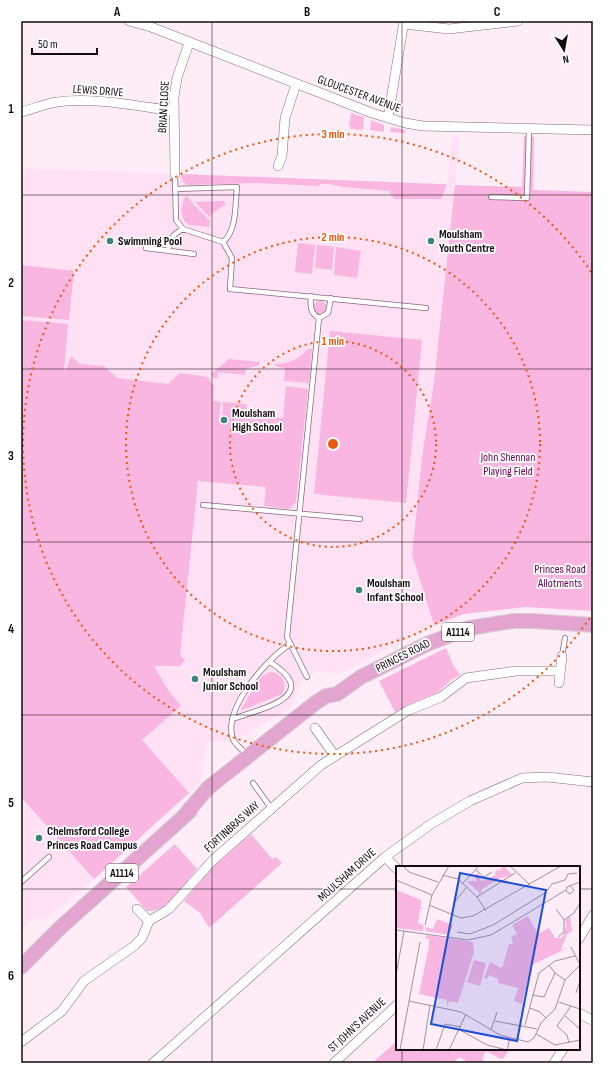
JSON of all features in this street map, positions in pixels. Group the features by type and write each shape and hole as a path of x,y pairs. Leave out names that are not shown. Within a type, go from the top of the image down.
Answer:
{"main road":[{"name":"PRINCES ROAD","path":"21,967 60,928 115,880 183,817 334,699 337,694 361,677 427,644 469,628 492,623 520,621 593,625"},
{"name":"PRINCES ROAD","path":"183,817 208,788 248,755 320,700 326,696 337,694"},
{"name":"PRINCES ROAD","path":"21,954 60,928"}],"street":[{"name":"GLOUCESTER AVENUE","path":"129,21 151,27 296,84 405,123 433,126 593,130"},
{"path":"388,118 404,23 449,29 518,21"},
{"name":"BRIAN CLOSE","path":"175,174 174,111 177,78 189,43"},
{"path":"278,166 282,156 285,118 296,84"},
{"name":"LEWIS DRIVE","path":"21,112 47,104 67,101 96,102 174,111"},
{"path":"559,683 562,656"},
{"name":"FORTINBRAS WAY","path":"149,921 169,909 212,860 309,774 407,711 441,697 466,678 516,671 560,671"},
{"path":"315,728 335,756"},
{"name":"MOULSHAM DRIVE","path":"153,1063 385,856 431,824 470,802 512,782 534,777 593,782"},
{"path":"385,856 396,868"},
{"path":"21,1042 62,1011 84,981 134,946 142,938 149,921 137,909"},
{"path":"580,937 593,915"},
{"name":"ST JOHN'S AVENUE","path":"334,1063 396,1006"},
{"path":"582,1015 593,1021"},
{"path":"554,1063 562,1050"}],"lane":[{"path":"491,197 527,198 529,129"},
{"path":"175,174 176,220 183,229 222,242 232,258 230,289 426,308"},
{"path":"175,189 237,187 230,237 222,242"},
{"path":"168,250 169,240 173,234 183,229"},
{"path":"146,248 194,254"},
{"path":"311,296 311,310 314,315 319,318"},
{"path":"319,318 328,313 331,298"},
{"path":"307,677 287,636 319,318"},
{"path":"203,505 360,519"},
{"path":"562,656 565,638"},
{"path":"248,755 237,746 233,739 232,720 236,709 257,674 290,644"},
{"path":"232,720 276,704 284,700 288,695 289,679 282,670 270,662"},
{"path":"253,783 271,808"},
{"path":"21,882 50,857"}],"shaded area":[{"name":"Moulsham High School","path":"452,137 459,138 455,185 434,382 422,457 412,555 434,625 338,674 319,671 301,681 290,708 239,738 229,741 207,742 200,783 94,879 45,919 31,920 25,926 21,938 21,168 447,184"}],"green space":[{"path":"351,113 364,117 363,130 351,129 349,124"},
{"path":"371,120 384,125 384,132 370,130"},
{"path":"391,127 405,130 405,133 390,132"},
{"name":"John Shennan Playing Field","path":"524,136 534,137 533,190 593,192 593,611 526,607 464,614 434,625 412,555 422,457 434,382 455,185 522,187"},
{"path":"181,174 447,184 441,199 394,199 389,191 343,187 330,184 320,184 319,186 255,183 188,185 183,182"},
{"path":"185,196 188,197 210,221 209,227 189,225 184,221 181,210"},
{"path":"224,201 226,204 211,214 210,218 195,202"},
{"path":"298,243 315,245 312,274 295,272"},
{"path":"317,245 334,247 332,270 315,268"},
{"path":"336,247 361,251 357,278 334,275"},
{"path":"21,265 74,271 69,320 21,316"},
{"path":"320,301 325,303 327,308 325,313 320,315 315,313 313,308 315,303"},
{"path":"21,320 68,324 64,370 66,370 71,356 80,364 104,366 117,378 168,384 180,373 208,377 214,387 213,401 221,402 219,419 222,419 223,402 247,404 246,414 283,418 286,386 308,389 296,502 289,509 264,506 266,487 198,481 180,655 185,661 180,666 154,666 168,690 181,706 142,740 189,793 94,879 21,797"},
{"path":"330,331 422,340 406,503 314,494"},
{"path":"308,349 312,349 309,383 284,381 285,368 275,366 275,364 293,360 301,356"},
{"path":"229,359 259,362 259,365 246,369 245,375 218,372 217,378 214,378 211,374"},
{"path":"446,648 453,665 460,675 451,680 437,693 395,712 379,681"},
{"path":"270,672 278,674 283,680 284,690 282,694 240,711 261,677"},
{"path":"251,834 272,859 276,857 282,863 209,928 200,913 184,901 214,866"},
{"path":"175,844 197,869 169,902 155,910 147,911 126,887"},
{"path":"396,1042 396,1050 508,1050 504,1058 501,1059 486,1051 482,1060 487,1063 465,1063 466,1061 459,1057 453,1063 372,1063"}],"place":[{"name":"Swimming Pool","path":"110,241"},
{"name":"Moulsham Youth Centre","path":"431,241"},
{"name":"Moulsham High School","path":"224,420"},
{"name":"Moulsham Infant School","path":"359,590"},
{"name":"Moulsham Junior School","path":"195,679"},
{"name":"Chelmsford College Princes Road Campus","path":"39,838"}],"park label":[{"name":"Princes Road Allotments","path":"560,576"}]}
